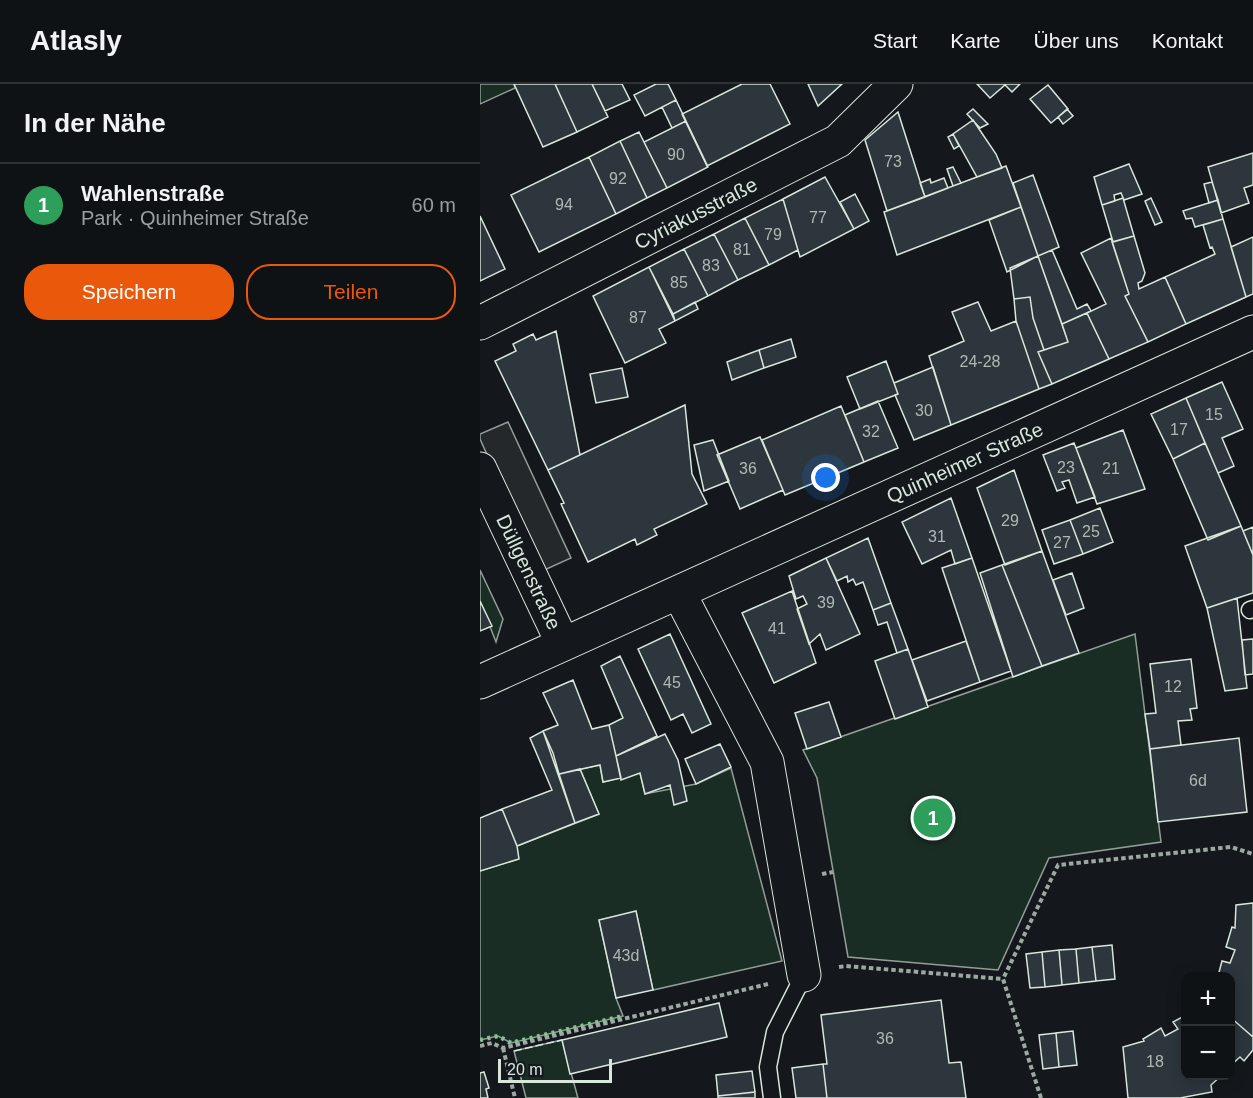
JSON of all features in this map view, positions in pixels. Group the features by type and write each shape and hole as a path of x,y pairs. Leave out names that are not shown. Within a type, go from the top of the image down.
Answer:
{"street":[{"name":"Cyriakusstraße","path":"480,323 838,141 896,84"},
{"name":"Quinheimer Straße","path":"480,682 1253,332"},
{"name":"Düllgenstraße","path":"480,469 563,644"},
{"path":"679,593 767,762 804,975"}],"lane":[{"path":"772,1098 768,1067 775,1032 804,975"}],"path":[{"path":"1041,1098 1003,980 1058,865 1231,847 1253,854"},
{"path":"480,1046 492,1043 503,1048 846,966 1003,980"},
{"path":"503,1048 515,1098"}],"green space":[{"path":"480,84 514,84 515,88 480,104"},
{"path":"480,570 503,619 496,642 480,601"},
{"path":"1135,634 1161,842 1049,858 998,970 848,957 817,778 803,750"},
{"path":"600,765 603,782 640,773 645,794 696,784 731,768 782,961 653,990 636,912 599,920 616,998 623,1016 511,1043 498,1036 480,1040 480,871 518,859 517,846 599,814 580,769"},
{"path":"562,1040 578,1098 526,1098 514,1051"}],"shaded area":[{"path":"508,422 571,558 540,572 480,439 480,434"}],"building":[{"path":"514,84 555,84 577,132 543,147"},
{"path":"555,84 592,84 608,117 577,132"},
{"path":"592,84 622,84 630,100 605,111"},
{"path":"656,84 668,84 676,100 645,116 634,95"},
{"path":"742,84 770,84 790,124 707,166 682,114"},
{"path":"808,84 842,84 818,106"},
{"path":"977,84 1020,84 1012,92 1005,85 990,98"},
{"path":"1048,85 1068,109 1051,123 1030,99"},
{"path":"676,100 686,121 672,128 662,107"},
{"path":"973,109 988,124 980,128 967,114"},
{"path":"1067,109 1073,116 1063,124 1058,117"},
{"path":"898,112 925,197 887,211 865,140"},
{"path":"973,120 996,154 1002,168 977,177 953,134"},
{"path":"686,121 708,167 667,188 644,142"},
{"path":"639,132 667,188 647,198 620,141"},
{"path":"953,134 959,146 954,149 948,137"},
{"path":"620,141 647,198 616,214 589,157"},
{"path":"1253,153 1253,185 1244,188 1249,203 1221,213 1208,167"},
{"path":"589,157 616,214 539,252 511,195"},
{"path":"1129,164 1142,194 1124,200 1121,193 1114,195 1115,201 1102,205 1094,177"},
{"path":"1006,166 1021,207 897,255 884,212"},
{"path":"953,167 961,183 953,186 947,169"},
{"path":"1033,175 1059,247 1038,256 1013,183"},
{"path":"825,177 854,229 800,257 783,199"},
{"path":"944,178 948,188 925,197 920,183 930,179 931,183"},
{"path":"1212,182 1218,200 1209,203 1204,184"},
{"path":"855,194 869,221 854,229 840,202"},
{"path":"1123,198 1134,236 1113,242 1102,205"},
{"path":"1151,198 1162,222 1155,225 1145,201"},
{"path":"783,199 798,250 769,265 745,218"},
{"path":"1218,200 1223,219 1195,227 1192,218 1186,219 1183,211"},
{"path":"1021,207 1038,256 1007,272 989,220"},
{"path":"480,216 505,269 480,281"},
{"path":"745,218 769,265 738,280 714,234"},
{"path":"1223,219 1246,297 1186,324 1165,277 1215,254 1212,247 1210,248 1203,225"},
{"path":"714,234 738,280 708,296 684,249"},
{"path":"1134,236 1145,273 1142,281 1138,283 1139,289 1165,277 1186,324 1148,342 1125,296 1129,294 1112,242"},
{"path":"1253,237 1253,294 1246,297 1231,247"},
{"path":"1111,238 1129,294 1125,296 1148,342 1109,359 1087,313 1106,304 1081,253"},
{"path":"684,249 708,296 673,314 649,267"},
{"path":"1052,250 1077,309 1087,304 1091,311 1062,324 1038,256"},
{"path":"1038,256 1068,342 1044,350 1033,318 1030,297 1014,299 1010,268"},
{"path":"649,267 675,321 659,329 666,343 625,363 593,296"},
{"path":"1030,297 1033,318 1044,350 1038,352 1052,384 1039,389 1016,321 1014,299"},
{"path":"695,302 698,309 675,321 673,314"},
{"path":"978,302 991,331 1016,321 1039,389 951,425 929,356 964,341 952,312"},
{"path":"1087,313 1109,359 1052,384 1038,352 1068,342 1062,324"},
{"path":"556,331 580,455 548,470 495,361 516,351 513,344 533,334 536,340"},
{"path":"791,339 796,357 764,368 759,350"},
{"path":"759,350 764,368 732,380 727,362"},
{"path":"886,361 898,394 860,409 847,377"},
{"path":"933,367 951,425 914,440 895,395 898,394 894,383"},
{"path":"622,368 628,397 596,403 590,374"},
{"path":"1222,382 1243,429 1222,438 1234,466 1218,473 1186,398"},
{"path":"1186,398 1205,443 1173,459 1151,414"},
{"path":"878,401 898,448 864,462 845,415"},
{"path":"685,405 692,474 707,504 654,529 657,535 637,545 635,539 588,562 548,470"},
{"path":"841,406 864,462 785,495 762,440"},
{"path":"1123,430 1145,489 1097,504 1076,448"},
{"path":"760,437 783,490 740,509 717,455"},
{"path":"713,440 729,481 704,491 694,445"},
{"path":"1074,443 1095,497 1077,503 1069,480 1062,482 1065,488 1057,491 1043,455"},
{"path":"1205,443 1241,526 1208,540 1173,459"},
{"path":"1014,470 1042,551 1005,565 977,488"},
{"path":"951,498 972,558 955,564 951,550 922,564 902,522"},
{"path":"1100,508 1113,542 1083,554 1070,520"},
{"path":"1070,520 1083,554 1054,564 1042,530"},
{"path":"1241,526 1253,555 1253,593 1207,608 1185,546"},
{"path":"1253,527 1253,555 1243,531"},
{"path":"868,538 891,603 873,610 863,582 856,585 853,579 848,582 847,576 837,581 826,558"},
{"path":"1042,551 1079,653 1042,666 1002,565"},
{"path":"826,558 860,634 826,650 820,634 809,644 797,609 807,604 803,596 796,599 789,576"},
{"path":"972,558 1011,671 980,682 942,568"},
{"path":"1002,565 1042,666 1013,677 980,573"},
{"path":"1072,573 1084,608 1066,615 1053,580"},
{"path":"792,591 816,663 774,683 742,613"},
{"path":"1237,598 1247,688 1225,691 1207,608"},
{"path":"480,601 492,626 480,631"},
{"path":"891,603 908,649 897,653 887,622 878,625 873,610"},
{"path":"670,634 711,724 692,733 683,714 671,720 638,649"},
{"path":"1253,639 1253,674 1245,675 1242,640"},
{"path":"966,641 980,682 927,701 912,660"},
{"path":"908,649 928,707 895,719 875,661"},
{"path":"620,656 657,736 616,756 609,725 623,718 601,666"},
{"path":"1191,659 1197,708 1190,709 1192,720 1178,721 1181,745 1150,749 1145,714 1156,713 1150,664"},
{"path":"573,680 592,729 609,725 621,778 603,782 600,765 559,774 543,731 558,725 543,693"},
{"path":"829,702 841,737 807,749 795,713"},
{"path":"543,731 575,823 517,846 502,809 552,790 530,738"},
{"path":"665,734 678,760 687,801 674,805 670,785 645,794 640,773 621,780 616,756"},
{"path":"1239,738 1247,812 1158,822 1150,749"},
{"path":"720,744 731,767 696,784 685,759"},
{"path":"580,769 599,814 575,823 559,774"},
{"path":"502,809 517,846 519,859 480,871 480,818"},
{"path":"1253,903 1253,1037 1235,1021 1235,972 1219,972 1222,961 1230,963 1235,950 1226,947 1232,927 1235,928 1236,905"},
{"path":"636,911 653,990 616,998 599,920"},
{"path":"1112,945 1115,979 1096,981 1092,947"},
{"path":"1092,947 1096,981 1079,983 1076,949"},
{"path":"1076,949 1079,983 1062,985 1059,950"},
{"path":"1059,950 1062,985 1045,987 1042,952"},
{"path":"1042,952 1045,987 1030,988 1026,954"},
{"path":"941,1000 949,1063 961,1062 966,1098 827,1098 823,1064 827,1064 821,1015"},
{"path":"719,1003 727,1037 570,1074 562,1040"},
{"path":"1181,1018 1181,1080 1217,1080 1211,1085 1212,1092 1180,1098 1128,1098 1123,1047 1144,1041 1143,1039 1161,1028 1165,1036 1178,1029 1173,1022"},
{"path":"1235,1021 1253,1037 1253,1050 1244,1061 1240,1057 1235,1062"},
{"path":"1073,1031 1077,1065 1059,1067 1056,1033"},
{"path":"1056,1033 1059,1067 1043,1069 1039,1035"},
{"path":"823,1064 827,1098 796,1098 792,1068"},
{"path":"752,1071 755,1092 718,1096 716,1075"},
{"path":"484,1072 489,1088 486,1089 488,1098 480,1098 480,1073"},
{"path":"755,1092 755,1098 718,1098 718,1096"}],"hedge":[{"path":"480,1040 498,1036 511,1043 623,1016"}],"fence":[{"path":"514,1051 562,1040"}],"place":[{"name":"Wahlenstraße","path":"933,818"}]}
